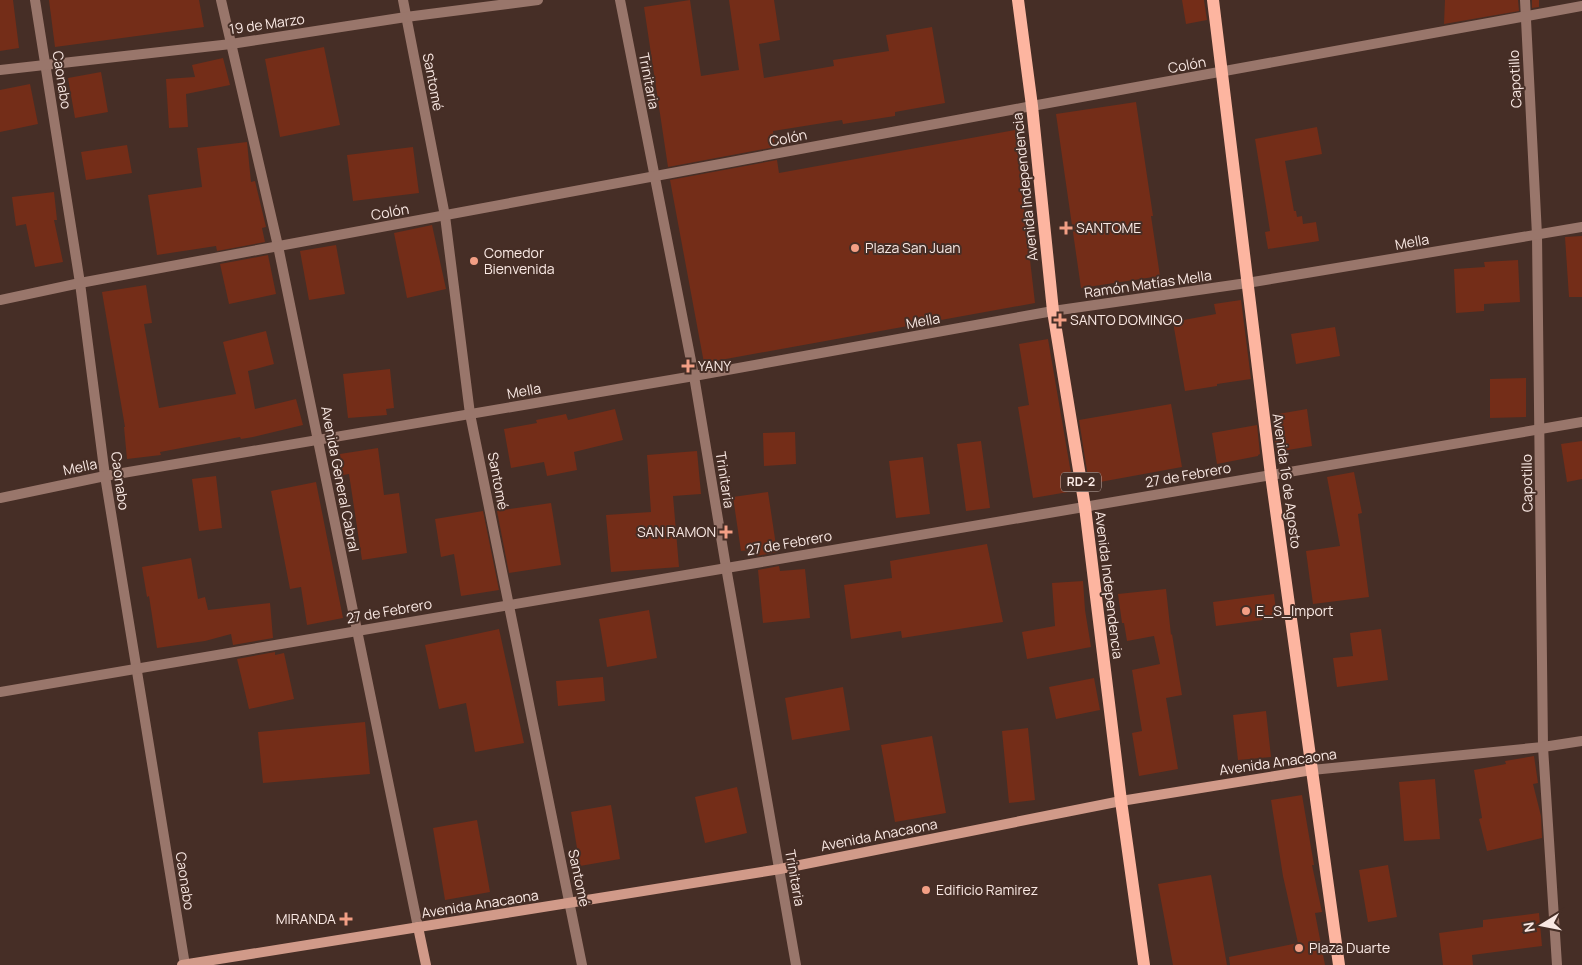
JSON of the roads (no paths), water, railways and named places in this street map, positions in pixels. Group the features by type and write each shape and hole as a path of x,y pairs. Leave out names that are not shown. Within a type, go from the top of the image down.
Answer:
{"main road":[{"name":"Avenida Independencia","path":"1018,0 1032,106 1053,311 1085,507 1121,801 1144,965"},
{"name":"Avenida 16 de Agosto","path":"1213,0 1246,284 1339,965"},
{"name":"Avenida Anacaona","path":"184,965 780,869 1121,801 1312,770"},
{"name":"Avenida General Cabral","path":"418,927 426,965"}],"street":[{"name":"Caonabo","path":"35,0 80,283 105,476 184,965"},
{"name":"Avenida General Cabral","path":"221,0 278,246 418,927"},
{"name":"Santomé","path":"403,0 445,216 470,414 571,903 582,965"},
{"name":"19 de Marzo","path":"0,70 231,44 406,17 538,0"},
{"name":"Trinitaria","path":"620,0 694,376 796,965"},
{"name":"Capotillo","path":"1526,0 1525,17 1537,235 1543,747 1557,965"},
{"name":"Colón","path":"0,300 278,246 1582,6"},
{"name":"Mella","path":"1246,284 1582,227"},
{"name":"Ramón Matías Mella","path":"1053,311 1246,284"},
{"name":"Mella","path":"0,498 105,476 694,376 1053,311"},
{"name":"27 de Febrero","path":"0,692 1582,422"},
{"name":"Avenida Anacaona","path":"1312,770 1543,747 1582,741"}],"place":[{"name":"SANTOME","path":"1066,228"},
{"name":"Plaza San Juan","path":"855,248"},
{"name":"Comedor Bienvenida","path":"474,261"},
{"name":"SANTO DOMINGO","path":"1060,320"},
{"name":"YANY","path":"688,366"},
{"name":"SAN RAMON","path":"726,532"},
{"name":"E_S_Import","path":"1246,611"},
{"name":"Edificio Ramirez","path":"926,890"},
{"name":"MIRANDA","path":"346,919"},
{"name":"Plaza Duarte","path":"1299,948"}]}
